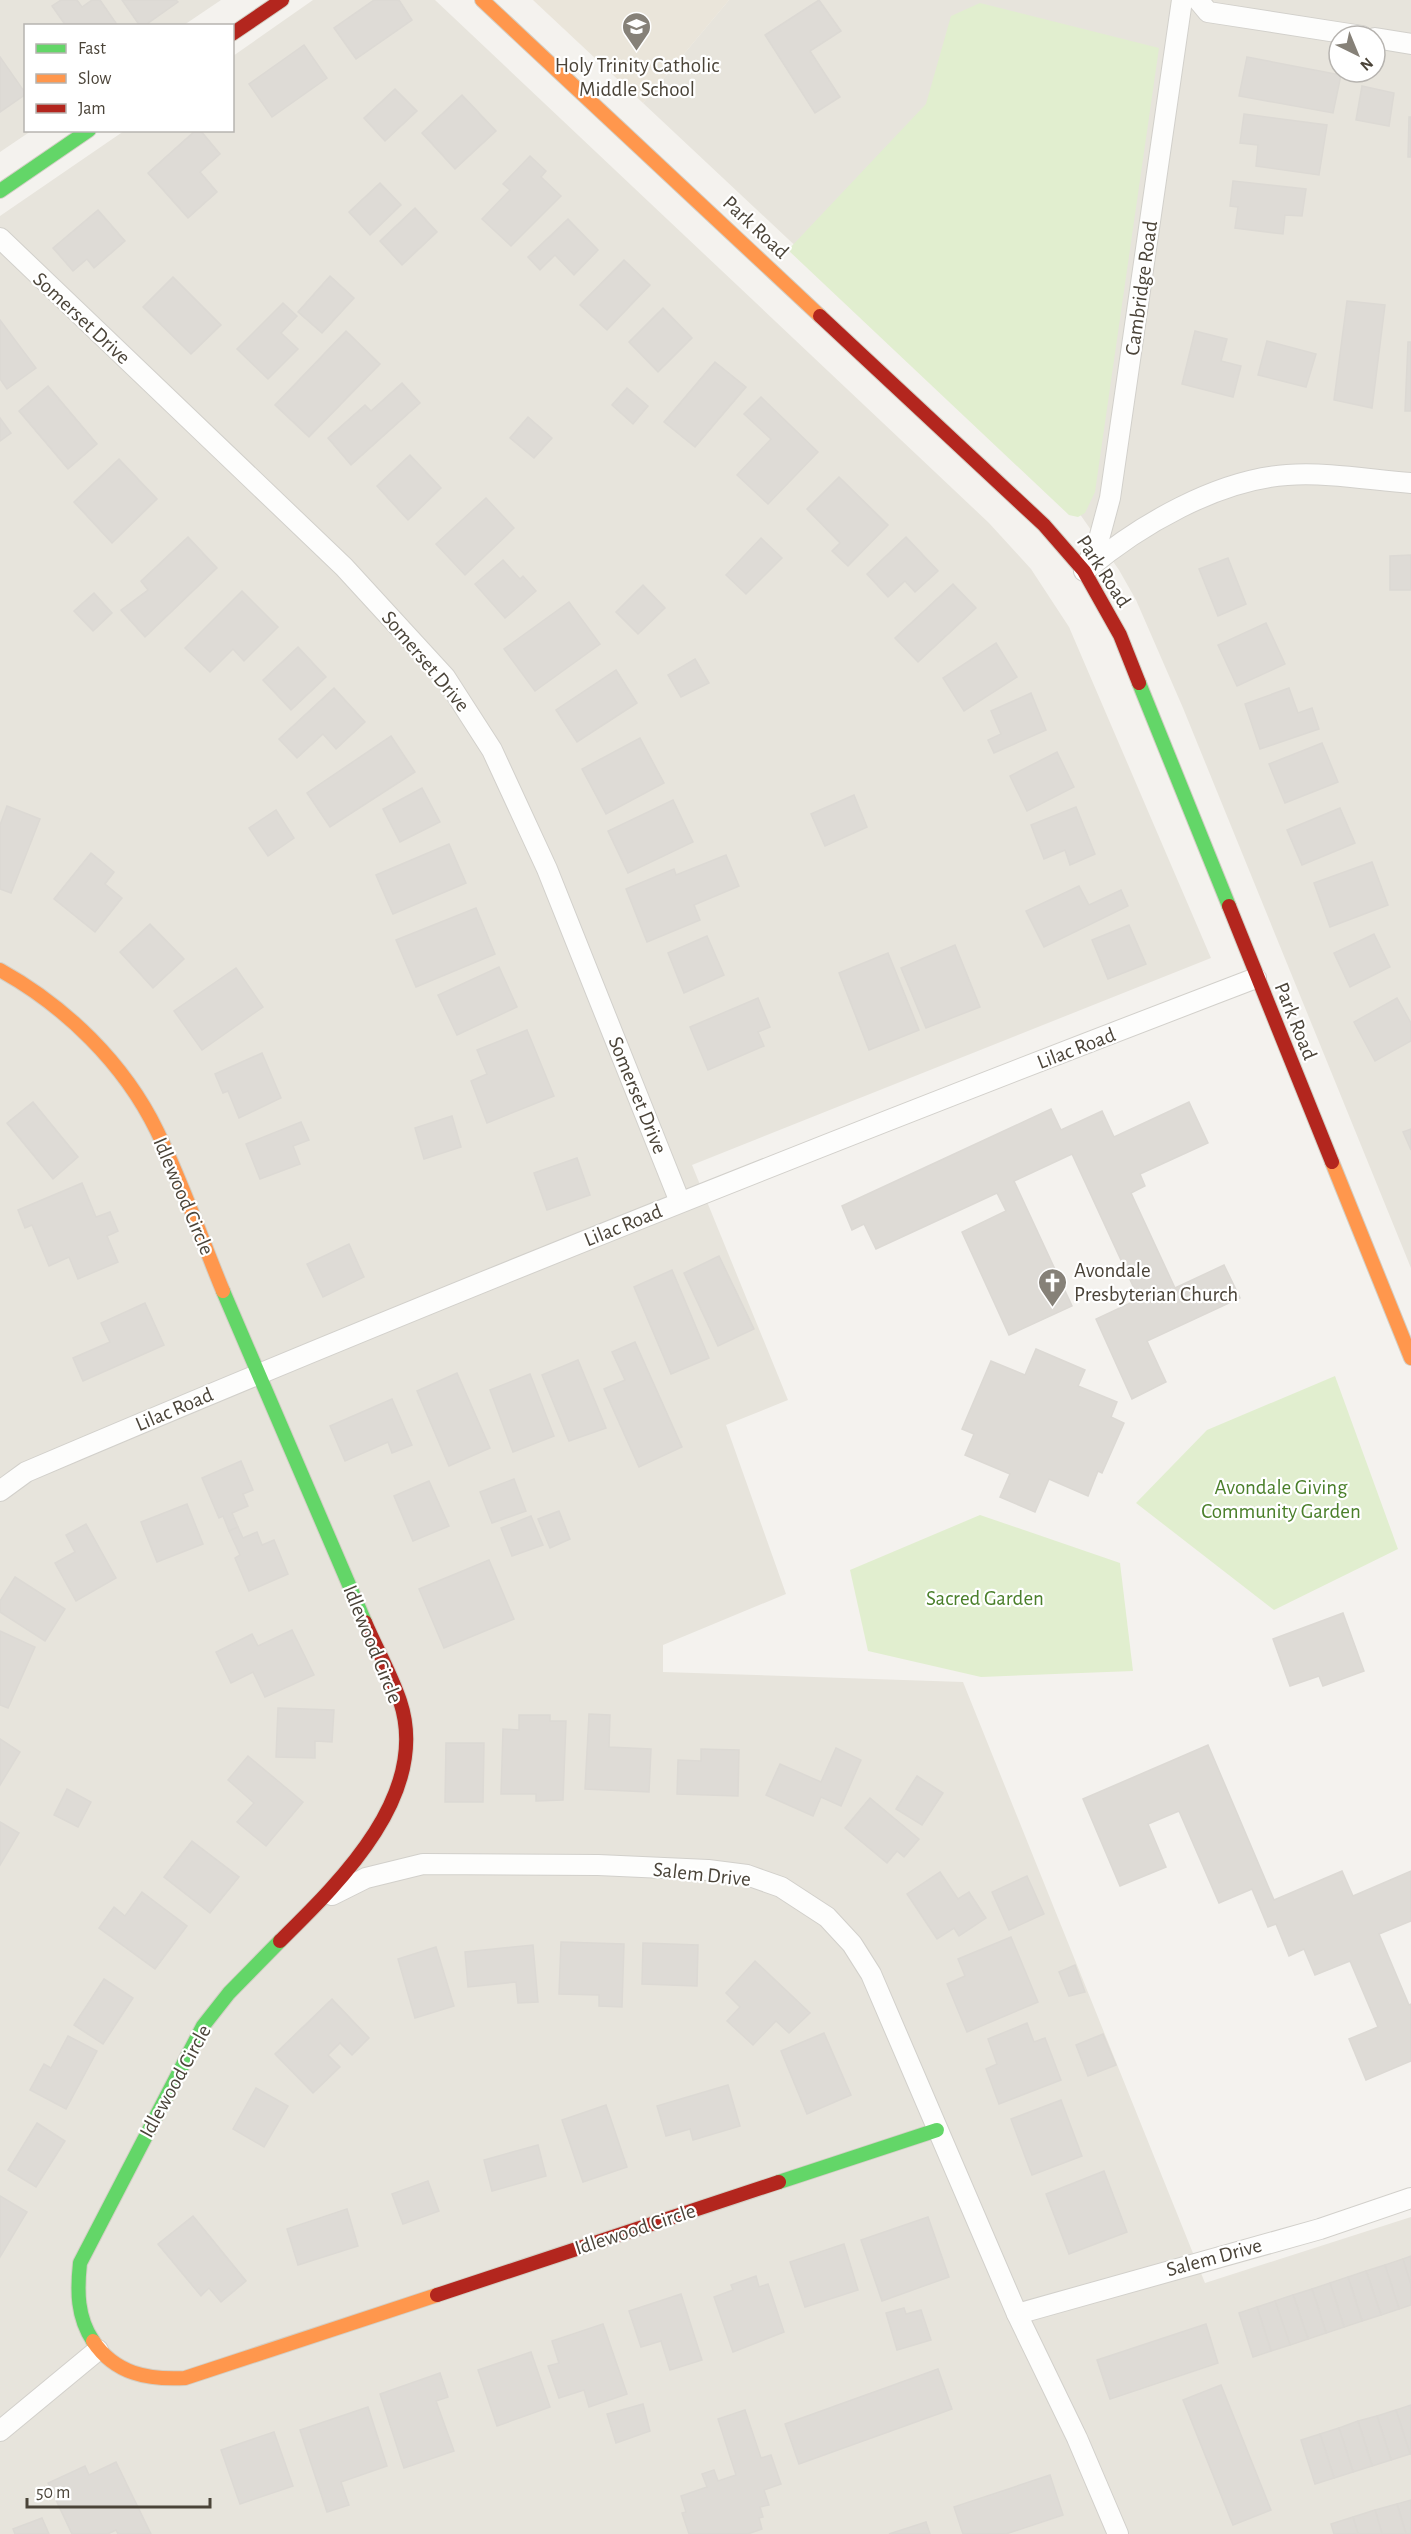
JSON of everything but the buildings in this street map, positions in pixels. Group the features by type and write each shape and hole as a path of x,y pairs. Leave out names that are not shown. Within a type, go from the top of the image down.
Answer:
{"street":[{"path":"234,33 282,0"},
{"name":"Park Road","path":"482,0 1044,525 1084,572 1120,635 1256,978 1411,1358"},
{"name":"Cambridge Road","path":"1084,572 1099,539 1110,498 1182,0"},
{"path":"1198,0 1208,12 1327,31"},
{"path":"1387,40 1411,44"},
{"path":"0,191 86,132"},
{"name":"Somerset Drive","path":"0,238 344,567 445,677 492,750 547,869 680,1202"},
{"path":"1084,572 1145,527 1215,492 1247,481 1289,475 1411,483"},
{"name":"Idlewood Circle","path":"0,970 30,989 69,1019 102,1051 137,1094 157,1130 257,1373 400,1702 405,1738 400,1775 391,1806 368,1846 340,1882 243,1975 203,2026 80,2263 75,2288 78,2312 88,2336 98,2350 113,2363 135,2375 156,2379 185,2378 938,2130"},
{"name":"Lilac Road","path":"0,1491 26,1472 257,1373 680,1202 1256,978"},
{"name":"Salem Drive","path":"314,1906 366,1878 423,1864 598,1865 708,1870 747,1875 781,1887 827,1917 852,1944 871,1974 1017,2314 1077,2439 1118,2534"},
{"name":"Salem Drive","path":"1017,2314 1320,2229 1411,2198"},
{"path":"0,2431 98,2350"}],"shaded area":[{"path":"0,0 221,0 185,24 24,24 24,132 30,132 0,152"},
{"path":"313,0 435,0 989,523 1031,569 1069,627 1211,958 692,1165 788,1400 726,1425 786,1594 663,1645 663,1672 963,1682 1205,2283 1411,2217 1411,2534 0,2534 0,216 123,132 234,132 234,55"},
{"name":"Holy Trinity Catholic Middle School","path":"533,0 729,0 643,103"},
{"path":"729,0 1411,0 1411,1268 1183,708 1136,600 1119,570 1077,510 643,103"}],"green space":[{"path":"980,3 1159,48 1095,492 1085,513 1078,517 1069,515 788,250 926,104 951,16"},
{"name":"Avondale Giving Community Garden","path":"1335,1376 1398,1549 1274,1610 1136,1503 1207,1430"},
{"name":"Sacred Garden","path":"980,1515 1120,1563 1133,1671 981,1677 868,1651 850,1570"}],"traffic: fast":[{"path":"0,191 86,132"},
{"path":"1139,683 1229,906"},
{"path":"223,1291 365,1622"},
{"path":"93,2341 84,2323 79,2304 80,2263 203,2026 229,1993 280,1941"},
{"path":"779,2182 937,2130"}],"traffic: slow":[{"path":"482,0 820,316"},
{"path":"0,970 24,984 70,1019 90,1038 128,1082 166,1150 223,1291"},
{"path":"1332,1162 1411,1358"},
{"path":"93,2341 111,2361 133,2373 158,2378 185,2378 437,2295"}],"traffic: jam":[{"path":"234,33 282,0"},
{"path":"820,316 1044,525 1084,571 1120,635 1139,683"},
{"path":"1229,906 1332,1162"},
{"path":"280,1941 353,1864 374,1834 391,1802 403,1769 406,1736 400,1701 365,1622"},
{"path":"437,2295 779,2182"}],"place":[{"name":"Holy Trinity Catholic Middle School","path":"637,52"},
{"name":"Avondale Presbyterian Church","path":"1053,1308"}]}
